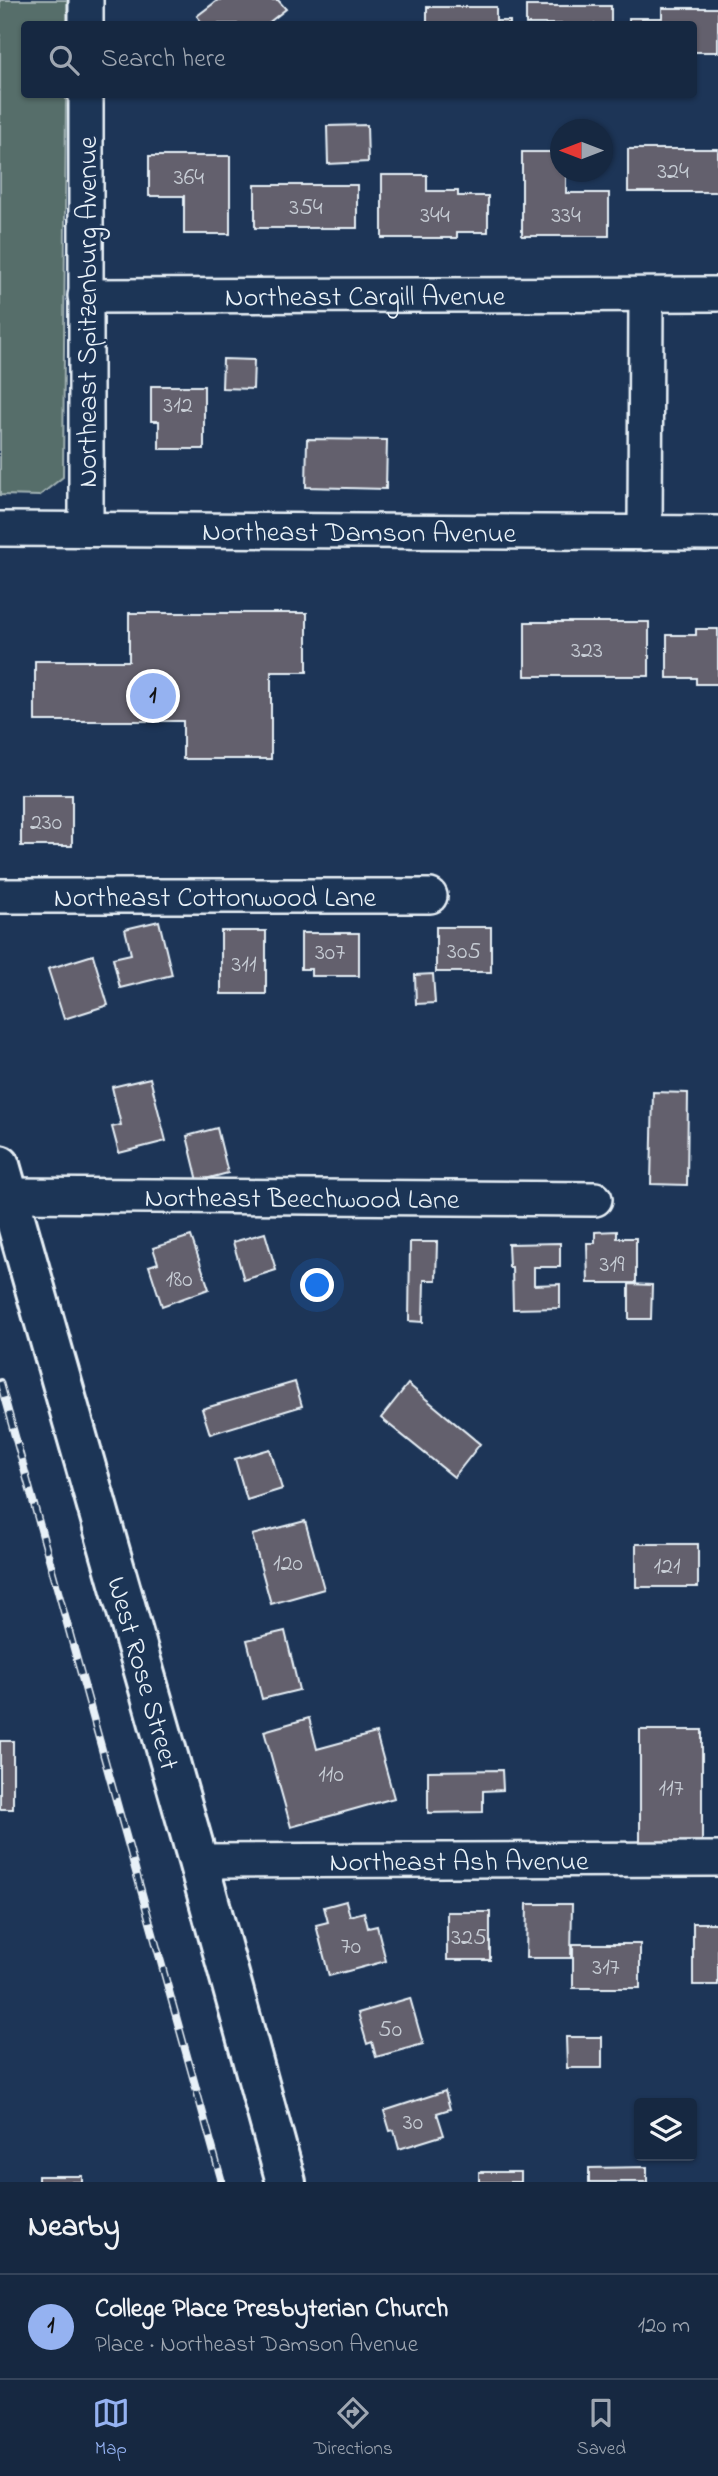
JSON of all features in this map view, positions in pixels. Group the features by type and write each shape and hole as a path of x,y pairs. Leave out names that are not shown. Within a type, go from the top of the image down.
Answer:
{"main road":[{"name":"West Rose Street","path":"4,1180 198,1861 286,2182"}],"street":[{"path":"86,0 86,21"},
{"name":"Northeast Spitzenburg Avenue","path":"86,98 86,529"},
{"name":"Northeast Cargill Avenue","path":"85,296 718,294"},
{"path":"645,533 646,295"},
{"name":"Northeast Damson Avenue","path":"0,529 718,533"},
{"name":"Northeast Cottonwood Lane","path":"0,896 430,896"},
{"name":"Northeast Beechwood Lane","path":"4,1180 595,1199"},
{"name":"Northeast Ash Avenue","path":"198,1861 718,1859"}],"green space":[{"path":"0,0 67,0 67,21 21,21 21,98 66,98 63,477 39,496 0,495"}],"building":[{"path":"218,0 278,0 286,9 271,21 201,21 197,16"},
{"path":"526,6 611,6 611,21 526,21"},
{"path":"427,7 496,7 496,21 427,21"},
{"path":"662,8 718,8 718,52 697,52 697,21 629,21 629,18 662,18"},
{"path":"367,125 368,162 328,164 327,126"},
{"path":"628,149 718,149 718,192 628,192"},
{"path":"522,152 550,152 550,182 566,182 566,193 609,193 609,236 522,236"},
{"path":"149,156 230,156 230,234 184,234 184,196 149,196"},
{"path":"382,175 427,175 427,191 458,191 458,196 488,196 488,232 457,232 457,238 382,238"},
{"path":"255,185 357,185 357,228 255,228"},
{"path":"223,359 254,360 253,389 222,388"},
{"path":"151,386 204,386 204,449 159,449 159,421 151,421"},
{"path":"307,439 387,440 386,489 306,487"},
{"path":"129,613 307,613 307,672 271,672 271,759 183,759 183,721 35,721 35,661 129,661"},
{"path":"525,622 649,622 649,676 525,676"},
{"path":"696,629 718,629 718,684 696,684 696,678 667,678 667,635 696,635"},
{"path":"21,795 72,795 72,846 21,846"},
{"path":"159,921 172,975 120,988 113,958 131,954 125,929"},
{"path":"436,927 491,927 491,972 436,972"},
{"path":"221,931 266,931 266,994 221,994"},
{"path":"301,933 359,933 359,976 311,976 311,969 301,969"},
{"path":"93,955 108,1005 64,1019 48,969"},
{"path":"433,974 435,1003 416,1004 415,975"},
{"path":"150,1078 166,1141 119,1153 112,1127 121,1125 112,1087"},
{"path":"653,1092 688,1093 687,1185 651,1184"},
{"path":"217,1128 228,1173 198,1181 187,1136"},
{"path":"617,1231 617,1238 636,1238 636,1283 588,1283 587,1243 595,1243 595,1232"},
{"path":"265,1233 276,1270 244,1280 233,1242"},
{"path":"191,1236 209,1289 162,1306 149,1266 158,1263 153,1248"},
{"path":"410,1242 437,1242 436,1280 424,1280 423,1322 409,1321"},
{"path":"560,1243 560,1267 534,1267 534,1285 560,1284 560,1308 513,1309 512,1267 509,1267 508,1244"},
{"path":"629,1284 652,1285 651,1319 629,1319"},
{"path":"295,1382 302,1406 210,1434 202,1409"},
{"path":"408,1384 480,1444 454,1477 381,1418"},
{"path":"270,1449 282,1489 247,1500 235,1459"},
{"path":"305,1521 324,1589 271,1604 252,1535"},
{"path":"636,1544 698,1544 698,1587 636,1587"},
{"path":"285,1631 299,1690 262,1699 247,1640"},
{"path":"309,1718 317,1749 376,1733 394,1798 291,1827 264,1731"},
{"path":"640,1730 702,1730 702,1844 640,1844"},
{"path":"0,1741 13,1741 13,1809 0,1809"},
{"path":"502,1770 503,1790 483,1791 483,1812 428,1813 428,1771"},
{"path":"346,1901 350,1916 364,1912 368,1928 377,1926 386,1961 329,1976 316,1925 328,1922 324,1907"},
{"path":"527,1904 572,1904 571,1958 526,1958"},
{"path":"447,1912 490,1912 490,1960 447,1960"},
{"path":"693,1923 718,1923 718,1985 693,1985"},
{"path":"573,1944 640,1944 640,1988 573,1988"},
{"path":"410,1998 423,2044 376,2057 372,2042 367,2044 358,2013"},
{"path":"566,2037 602,2037 602,2068 567,2068"},
{"path":"445,2091 450,2109 437,2113 444,2135 399,2149 394,2130 390,2131 384,2111"},
{"path":"647,2167 647,2182 589,2182 589,2168"},
{"path":"479,2172 521,2172 521,2182 479,2182"},
{"path":"38,2176 82,2176 82,2182 38,2182"}],"railway":[{"path":"0,1382 222,2182"}],"place":[{"name":"College Place Presbyterian Church","path":"153,696"}]}
